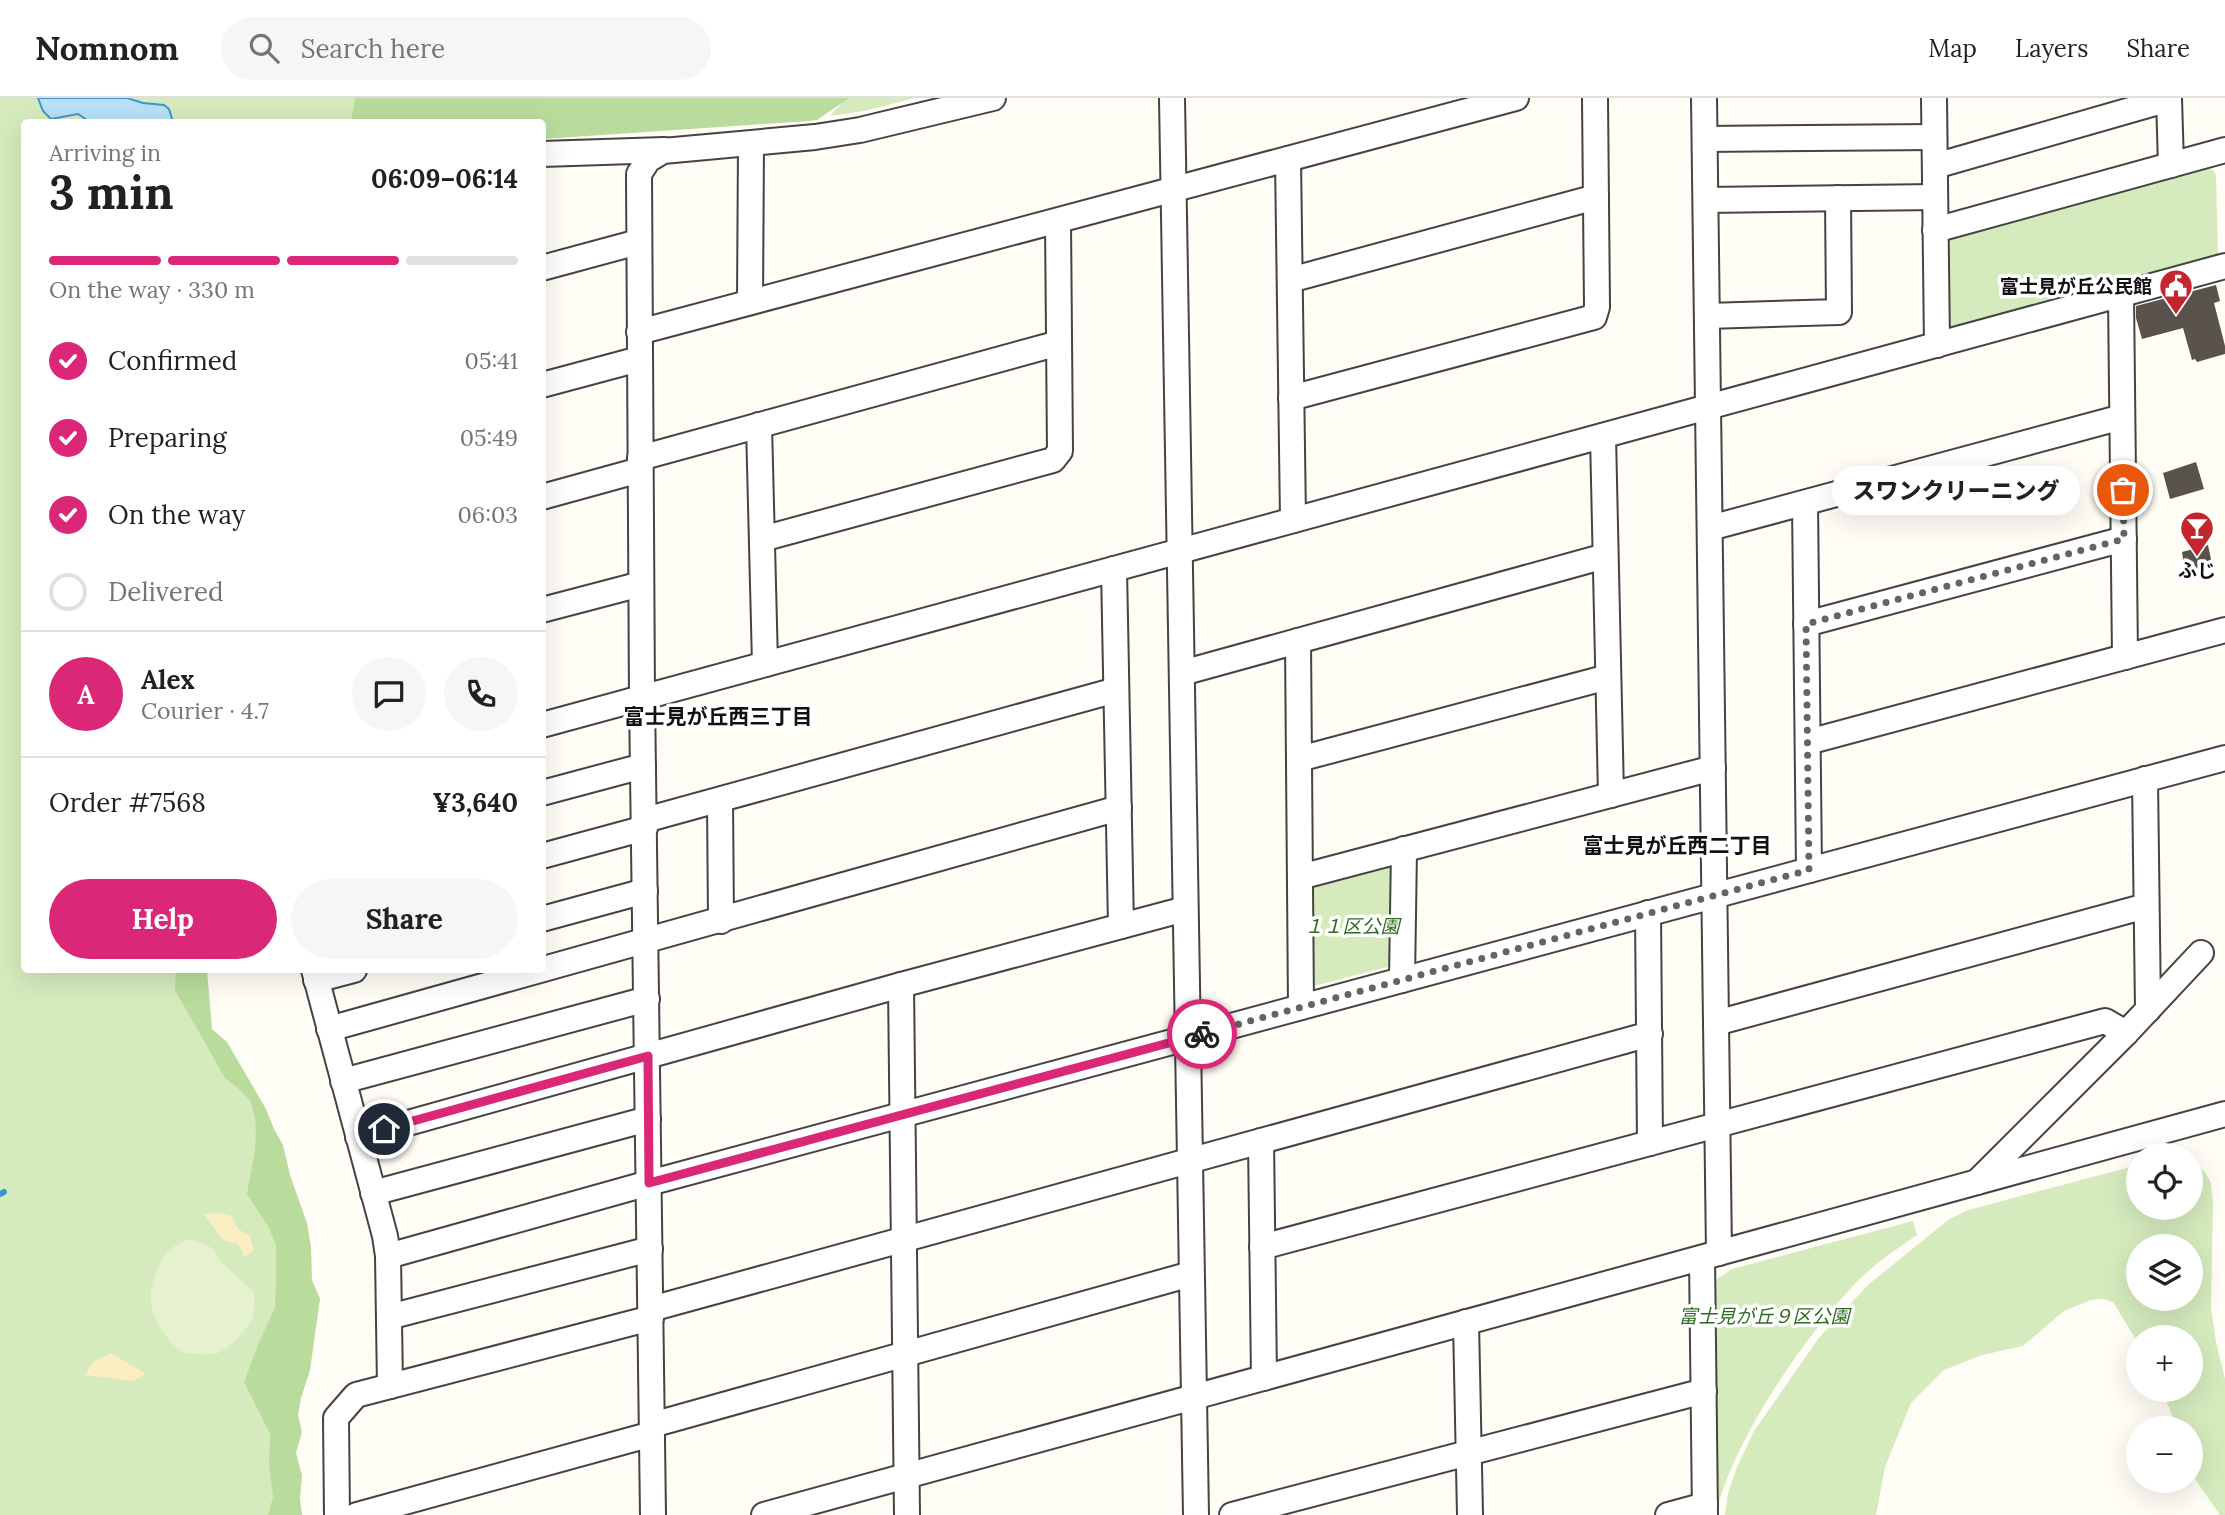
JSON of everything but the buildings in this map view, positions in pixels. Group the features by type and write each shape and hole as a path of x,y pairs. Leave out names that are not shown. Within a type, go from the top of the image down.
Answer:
{"street":[{"path":"546,153 668,150 815,138 993,98"},
{"path":"1172,98 1195,1515"},
{"path":"639,332 1516,98"},
{"path":"1292,398 1594,317 1597,307 1595,98"},
{"path":"1668,1515 1705,1510 1704,1391 1718,1125 1704,98"},
{"path":"1934,98 1937,345"},
{"path":"1935,166 2169,99 2171,165"},
{"path":"1705,139 1934,137"},
{"path":"750,302 751,144"},
{"path":"653,1515 638,242 639,174 652,156 668,150"},
{"path":"1936,230 2225,150"},
{"path":"1288,159 1293,520"},
{"path":"1290,280 1596,197"},
{"path":"1706,200 1935,197"},
{"path":"1707,316 1839,312 1838,198"},
{"path":"762,539 1053,460 1060,451 1058,221"},
{"path":"546,267 638,242"},
{"path":"546,724 2225,266"},
{"path":"2121,295 2125,657"},
{"path":"546,496 759,425 1059,344"},
{"path":"546,383 639,359"},
{"path":"1710,528 2122,417"},
{"path":"759,425 765,664"},
{"path":"1603,436 1611,795"},
{"path":"1805,503 1809,870"},
{"path":"1806,624 2124,539"},
{"path":"1182,673 1605,556"},
{"path":"1114,569 1121,926"},
{"path":"546,609 641,584"},
{"path":"1808,742 2225,630"},
{"path":"1298,641 1301,1007"},
{"path":"1299,759 1608,677"},
{"path":"546,855 720,800 1116,690"},
{"path":"388,1256 902,1114 2225,758"},
{"path":"546,792 643,766"},
{"path":"1300,877 1713,768"},
{"path":"2145,779 2148,1010"},
{"path":"720,800 721,921"},
{"path":"546,969 1119,808"},
{"path":"1402,980 1404,849"},
{"path":"546,918 645,891"},
{"path":"1716,1023 2146,906"},
{"path":"358,1137 901,985 1185,909"},
{"path":"1648,914 1650,1143"},
{"path":"1976,1182 2126,1033 2201,953"},
{"path":"329,1029 533,973"},
{"path":"315,975 388,1256 390,1386"},
{"path":"901,985 906,1515"},
{"path":"343,1081 647,999"},
{"path":"1262,1247 2105,1021 2126,1033"},
{"path":"337,1515 336,1418 356,1395 1650,1034"},
{"path":"764,1515 2225,1114"},
{"path":"373,1193 648,1119"},
{"path":"1261,1141 1264,1378"},
{"path":"389,1317 650,1249"},
{"path":"357,1515 905,1354 1192,1275"},
{"path":"1466,1322 1470,1515"},
{"path":"1232,1515 1704,1391"}],"green space":[{"path":"0,98 366,98 363,119 21,119 21,973 198,973 208,1032 262,1123 294,1229 291,1515 0,1515"},
{"path":"355,98 849,98 817,120 546,139 546,119 352,119"},
{"path":"846,98 915,98 864,111 830,116"},
{"path":"2203,167 2213,170 2216,175 2218,255 1953,334 1942,319 1948,241 1952,236"},
{"name":"１１区公園","path":"1394,863 1391,966 1314,986 1311,984 1310,886"},
{"path":"176,973 207,973 212,1029 227,1042 266,1109 283,1145 290,1175 307,1223 312,1280 320,1299 310,1370 298,1415 302,1432 296,1453 302,1475 302,1515 268,1515 273,1497 269,1465 270,1434 244,1382 275,1308 276,1245 268,1226 247,1194 255,1150 255,1117 247,1098 225,1078 175,990"},
{"path":"2126,1168 2126,1220 2203,1220 2203,1170 2205,1172 2211,1183 2213,1203 2211,1308 2225,1379 2225,1515 2220,1515 2203,1491 2203,1416 2172,1416 2167,1402 2203,1402 2203,1325 2127,1325 2113,1302 2103,1299 2091,1300 2064,1311 2023,1346 1982,1355 1944,1370 1911,1403 1885,1467 1876,1515 1725,1515 1728,1493 1754,1431 1818,1339 1868,1285 1948,1220 1968,1210"},
{"name":"富士見が丘９区公園","path":"1913,1221 1917,1235 1857,1281 1792,1362 1756,1418 1719,1502 1714,1503 1714,1281 1732,1269"},
{"path":"191,1239 212,1248 222,1263 254,1292 254,1313 250,1323 232,1343 216,1354 188,1353 177,1348 156,1320 151,1304 154,1279 162,1259 174,1246"}],"sand":[{"path":"204,1214 231,1216 238,1229 250,1236 254,1250 244,1257 238,1244 223,1240"},
{"path":"111,1353 146,1374 133,1381 85,1375 93,1362"}],"water":[{"path":"38,98 127,98 164,105 169,109 172,119 86,119 78,114 51,119 43,111"}],"waterway":[{"path":"0,1194 4,1192"}],"way so far":[{"path":"1202,1034 1809,870 1806,624 2124,539 2123,490"}],"place":[{"name":"富士見が丘公民館","path":"2176,316"},
{"name":"スワンクリーニング","path":"2123,490"},
{"name":"ふじ","path":"2197,558"}],"district":[{"name":"富士見が丘西三丁目","path":"718,717"},
{"name":"富士見が丘西二丁目","path":"1677,846"}],"route":[{"path":"384,1129 648,1056 649,1183 1202,1034"}]}
